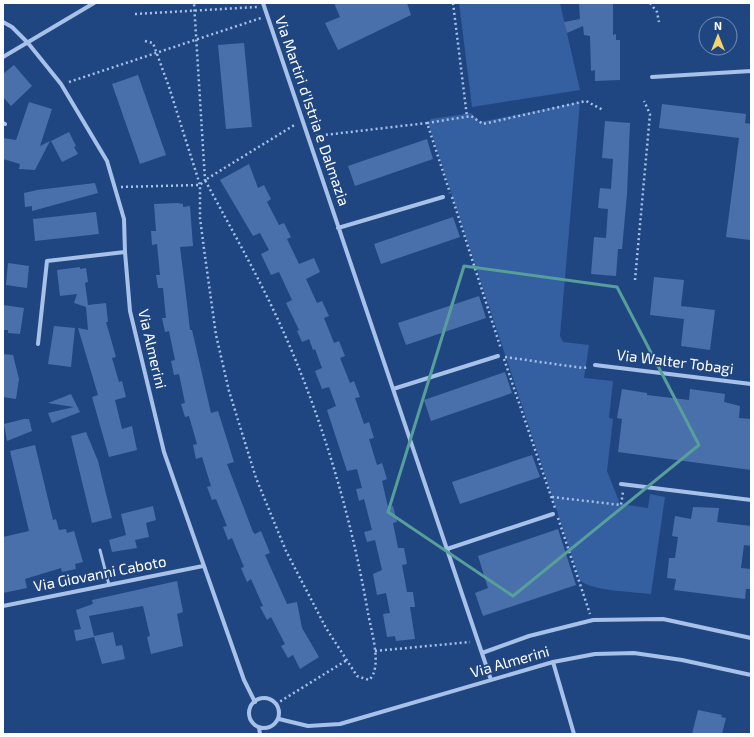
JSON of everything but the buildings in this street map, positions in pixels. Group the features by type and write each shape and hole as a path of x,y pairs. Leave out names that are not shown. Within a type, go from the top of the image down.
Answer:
{"street":[{"path":"3,57 94,3"},
{"name":"Via Martiri d'Istria e Dalmazia","path":"263,5 491,680"},
{"name":"Via Almerini","path":"3,22 12,27 28,43 60,84 107,160 124,218 130,311 164,452 244,680 255,702"},
{"path":"652,77 751,71"},
{"name":"Via Martiri d'Istria e Dalmazia","path":"338,228 443,197"},
{"path":"38,344 47,261 125,252"},
{"path":"393,389 498,356"},
{"name":"Via Walter Tobagi","path":"595,365 751,384"},
{"path":"622,485 751,500"},
{"path":"447,549 552,514"},
{"name":"Via Giovanni Caboto","path":"3,606 203,566"},
{"path":"482,653 529,636 592,620 663,619 751,638"},
{"name":"Via Almerini","path":"279,719 308,726 340,724 553,662 595,654 634,653 682,660 751,675"},
{"path":"553,662 574,734"},
{"path":"259,728 269,728 279,719 279,708 268,699 263,698 255,702 249,714 252,722 259,728 260,734"}],"lane":[{"path":"100,550 109,584"}],"path":[{"path":"144,41 153,43 170,87 200,185 200,218 208,286 216,335 240,428 256,478 286,551 326,628 357,676 369,680 374,674 375,651 353,540 322,434 300,372 273,309 205,180 194,3"},
{"path":"453,3 467,117"},
{"path":"650,3 657,12 659,22"},
{"path":"135,14 263,5"},
{"path":"60,84 157,54 267,16"},
{"path":"635,280 650,114 644,101"},
{"path":"308,136 427,123 471,116 482,124 586,102 604,110"},
{"path":"115,188 200,185 205,180 302,120"},
{"path":"427,123 501,350"},
{"path":"498,356 584,368 595,365"},
{"path":"504,357 592,620"},
{"path":"552,497 621,506 622,485"},
{"path":"375,651 478,641"},
{"path":"276,704 347,660"}],"highlighted area":[{"path":"464,266 617,287 699,445 513,596 388,512"}],"shaded area":[{"path":"459,3 560,3 580,90 472,107"},
{"path":"580,102 560,336 563,342 589,345 584,378 613,381 609,418 613,419 607,471 620,504 648,508 650,494 665,497 651,594 603,589 585,584 580,580 428,123 431,119 471,113 480,122"}]}
